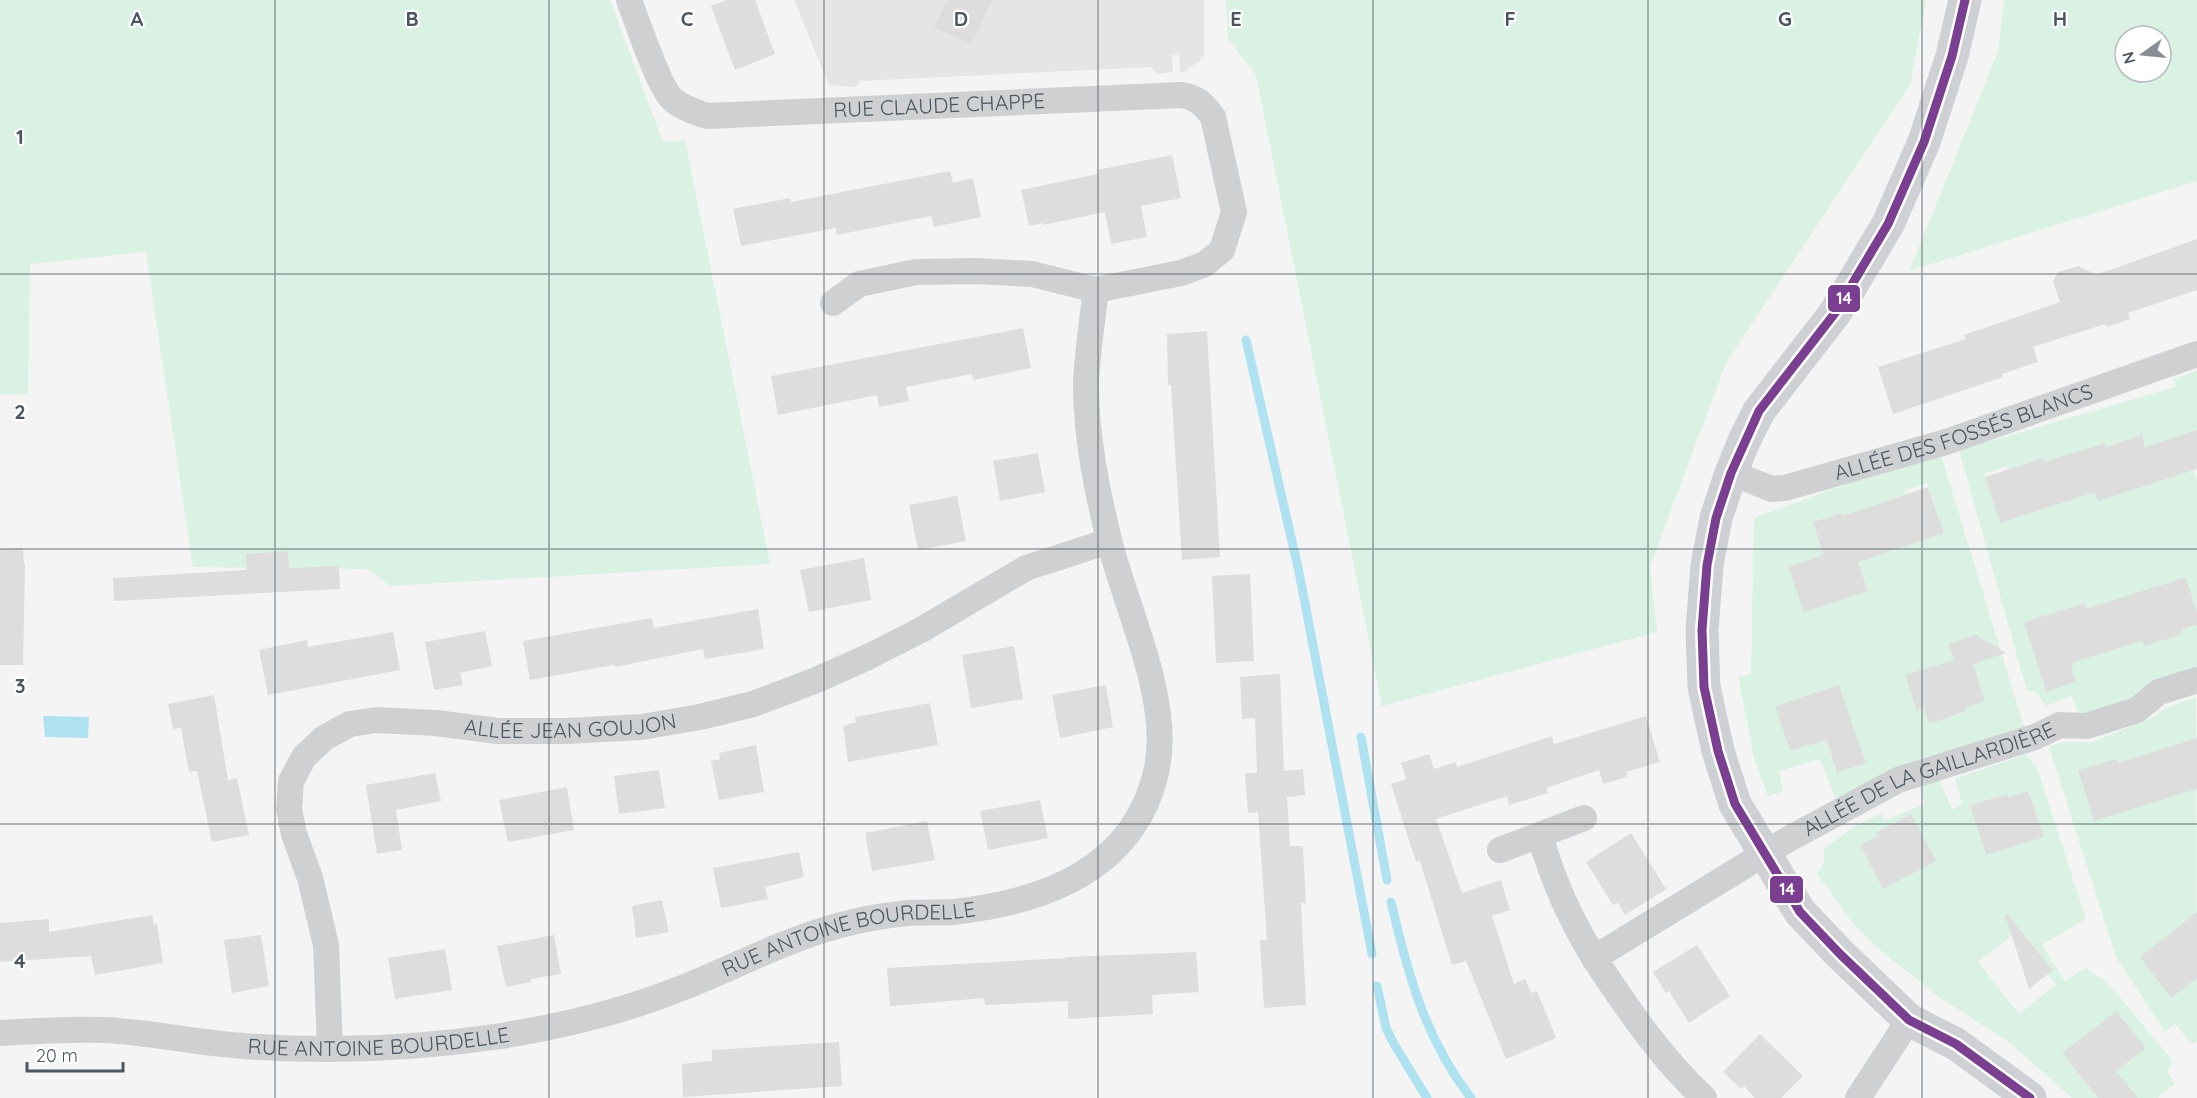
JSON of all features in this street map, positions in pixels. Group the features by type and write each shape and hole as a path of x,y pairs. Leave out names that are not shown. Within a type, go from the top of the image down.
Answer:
{"street":[{"name":"RUE CLAUDE CHAPPE","path":"629,0 658,75 671,99 688,110 707,116 1182,95 1195,98 1206,106 1213,117 1234,212 1222,250 1205,264 1181,273 1096,290"},
{"path":"1965,0 1952,56 1924,142 1888,224 1835,313 1759,411 1731,473 1716,518 1707,565 1702,630 1704,687 1718,751 1736,804 1800,912 1909,1020 1956,1044 2030,1098"},
{"path":"834,303 859,284 916,272 977,271 1032,274 1096,290"},
{"name":"RUE ANTOINE BOURDELLE","path":"0,1033 106,1030 240,1046 330,1049 376,1048 493,1037 552,1026 616,1010 686,986 762,952 841,925 886,916 951,912 1007,903 1049,892 1087,872 1124,840 1144,807 1157,766 1159,724 1152,681 1109,541 1091,451 1086,380 1096,290"},
{"name":"ALLÉE DES FOSSÉS BLANCS","path":"1731,473 1772,489 1785,488 1946,442 2197,354"},
{"name":"ALLÉE JEAN GOUJON","path":"330,1049 326,945 315,895 294,834 289,809 291,781 304,756 324,738 350,724 376,720 436,723 498,731 568,731 642,727 700,717 753,704 868,657 921,630 1026,568 1109,541"},
{"name":"ALLÉE DE LA GAILLARDIÈRE","path":"1594,958 1764,854 1841,809 1898,780 2035,737 2060,726 2087,726 2137,710 2159,692 2197,680"},
{"path":"1500,850 1584,818"},
{"path":"1540,836 1553,879 1572,920 1594,958 1624,1004 1650,1038 1704,1098"},
{"path":"1858,1098 1909,1020"}],"shaded area":[{"path":"794,0 1204,0 1204,57 1186,71 1180,72 1179,55 1172,55 1173,72 1158,74 1151,67 860,81 856,87 829,85"}],"green space":[{"path":"0,0 610,0 663,142 685,140 770,564 390,586 368,569 193,567 146,252 30,264 28,395 0,395"},
{"path":"1226,0 1926,0 1910,85 1726,363 1650,566 1657,632 1382,706 1256,75 1228,39"},
{"path":"2004,0 2197,0 2197,181 1909,271 1998,52"},
{"path":"2197,371 2197,430 2182,435 2197,480 2197,612 2186,577 2128,596 2182,634 2181,629 2197,625 2197,670 2132,703 2080,717 2072,696 2046,706 2035,691 2027,691 1959,450 2176,387 2173,379","holes":["2141,435 2157,482 2082,450 2105,443 2106,447","2043,458 2058,504 2000,523 1984,474 2006,466 2008,469","2085,603 2087,611 2071,663 2076,682 2046,692 2024,622"]},
{"path":"1941,455 2024,727 1905,767 1836,799 1820,759 1779,771 1783,792 1768,796 1754,757 1738,676 1751,675 1754,518 1882,471","holes":["1927,483 1944,533 1886,553 1870,507 1906,494 1904,491","1842,513 1868,590 1805,612 1789,567 1823,555 1813,522","1949,644 1973,664 1985,701 1965,708 1965,712 1929,723 1913,674 1954,660","1839,685 1866,763 1837,773 1825,740 1790,751 1776,706"]},
{"path":"2196,697 2197,1041 2191,1044 2176,1024 2165,1032 2116,957 2049,747 2063,742 2093,742 2154,717 2164,709"},
{"path":"2026,754 2037,768 2086,919 2042,945 2065,981 2085,968 2107,982 2172,1060 2168,1073 2175,1084 2157,1098 2138,1098 2116,1071 2145,1048 2116,1011 2062,1053 2098,1098 2072,1098 2009,1042 1943,1000 1874,945 1856,927 1817,874 1824,863 1824,848 1857,825 1882,813 1884,821 1925,804 1920,787 1940,780 1952,810 1962,803 1955,779","holes":["2028,791 2043,837 1986,855 1970,805 2006,794 2008,797","1911,814 1883,888 1860,846 1878,836 1876,831","2020,929 2053,970 2048,974 2056,985 2019,1014 1978,962"]}],"water":[{"path":"43,716 89,717 88,738 45,737"}],"building":[{"path":"727,0 755,0 775,54 735,70 711,6"},
{"path":"947,0 992,0 972,44 934,28"},
{"path":"1172,155 1181,198 1141,206 1147,237 1111,244 1105,212 1029,226 1021,190 1098,174 1097,170"},
{"path":"950,171 953,183 973,178 981,217 934,227 931,216 837,235 836,228 741,246 733,209 790,198 791,202"},
{"path":"2197,239 2197,290 2128,313 2130,319 2107,327 2105,324 2033,347 2038,362 2002,374 2003,377 1893,414 1878,367 1966,339 1964,335 2060,302 2053,281 2058,272 2079,266 2096,275"},
{"path":"1023,328 1031,368 973,380 972,374 906,387 909,401 879,407 877,395 778,415 771,376"},
{"path":"1207,331 1220,557 1182,560 1171,385 1168,385 1167,334"},
{"path":"2197,430 2197,469 2098,501 2095,492 2000,523 1985,477 2043,458 2044,462 2105,443 2106,447 2142,435 2145,447"},
{"path":"1038,453 1045,492 1000,501 993,461"},
{"path":"1928,487 1944,533 1858,562 1868,591 1804,612 1788,567 1823,555 1813,522 1842,513 1843,516"},
{"path":"957,496 966,541 918,550 909,505"},
{"path":"23,548 25,564 23,665 0,665 0,549"},
{"path":"288,551 289,568 339,566 340,589 114,601 113,578 247,570 246,554"},
{"path":"864,558 871,600 809,612 800,570"},
{"path":"1250,574 1254,661 1216,663 1212,576"},
{"path":"2186,577 2197,612 2197,625 2181,629 2182,634 2144,646 2142,641 2071,663 2076,682 2046,692 2024,622 2085,603 2086,609"},
{"path":"758,609 764,649 705,659 703,649 615,667 614,665 530,680 523,641 652,618 654,628"},
{"path":"485,631 492,666 460,673 463,685 434,690 425,642"},
{"path":"393,632 400,670 268,695 259,650 307,640 308,647"},
{"path":"1976,635 2006,653 1973,664 1985,701 1965,708 1966,711 1929,724 1924,708 1917,711 1905,675 1954,660 1948,644"},
{"path":"1014,646 1023,699 971,708 962,655"},
{"path":"1280,674 1284,771 1303,769 1305,795 1287,797 1290,846 1303,846 1306,903 1301,903 1306,1005 1264,1008 1260,940 1267,940 1258,812 1248,813 1245,773 1257,773 1255,718 1242,719 1240,677"},
{"path":"1106,685 1113,727 1060,738 1052,695"},
{"path":"1839,685 1866,763 1837,773 1826,740 1790,751 1775,706"},
{"path":"214,695 228,780 237,778 249,835 212,842 197,771 189,772 181,728 173,729 168,704"},
{"path":"930,703 938,745 848,762 843,726 856,722 855,717"},
{"path":"1646,716 1660,762 1626,772 1627,777 1603,784 1599,770 1546,788 1548,793 1509,805 1507,796 1436,819 1462,893 1501,880 1510,910 1492,916 1514,984 1525,979 1531,993 1537,991 1556,1038 1506,1059 1466,961 1452,965 1420,861 1416,862 1391,784 1406,779 1401,763 1429,754 1434,769 1456,762 1457,767 1552,736 1554,744"},
{"path":"2197,738 2197,789 2094,821 2078,770 2116,759 2118,763"},
{"path":"756,745 764,792 719,800 711,761 720,759 719,753"},
{"path":"659,770 665,808 619,814 614,776"},
{"path":"435,773 441,801 396,810 402,850 377,854 366,785"},
{"path":"567,787 574,830 508,842 499,800"},
{"path":"2028,791 2044,837 1986,855 1970,805 2007,794 2008,797"},
{"path":"1040,800 1048,838 988,850 980,811"},
{"path":"1911,814 1936,861 1883,889 1860,845 1878,836 1876,832"},
{"path":"927,821 935,860 872,871 865,833"},
{"path":"1631,833 1666,889 1625,915 1618,903 1613,905 1586,862"},
{"path":"799,852 804,877 765,887 768,899 721,908 713,868"},
{"path":"662,900 669,932 636,938 632,906"},
{"path":"2197,912 2197,978 2171,998 2140,957"},
{"path":"2007,914 2053,970 2029,989 2005,915"},
{"path":"152,915 154,924 157,924 163,963 95,975 91,956 0,962 0,923 49,919 49,932"},
{"path":"261,935 269,986 232,993 224,940"},
{"path":"554,935 561,974 531,979 531,982 506,987 497,946"},
{"path":"1697,945 1730,996 1689,1023 1669,991 1666,993 1653,972"},
{"path":"445,949 452,990 395,999 388,958"},
{"path":"1196,952 1199,992 1152,995 1153,1014 1068,1019 1068,1001 985,1005 984,998 890,1006 887,968"},
{"path":"2116,1011 2146,1048 2116,1071 2138,1098 2098,1098 2062,1053"},
{"path":"1760,1034 1803,1076 1781,1098 1755,1098 1744,1086 1741,1089 1723,1072"},
{"path":"839,1042 842,1086 683,1097 682,1064 712,1061 712,1050"}],"waterway":[{"path":"1246,340 1299,572 1372,954"},
{"path":"1361,737 1387,880"},
{"path":"1391,902 1404,955 1420,1005 1441,1053 1471,1098"},
{"path":"1377,986 1386,1028 1427,1098"}],"transit line":[{"name":"14","path":"1965,0 1952,56 1924,142 1888,224 1835,313 1759,411 1731,473 1716,518 1707,565 1702,630 1704,687 1718,751 1735,804 1800,912 1909,1020 1956,1044 2030,1098"}]}
